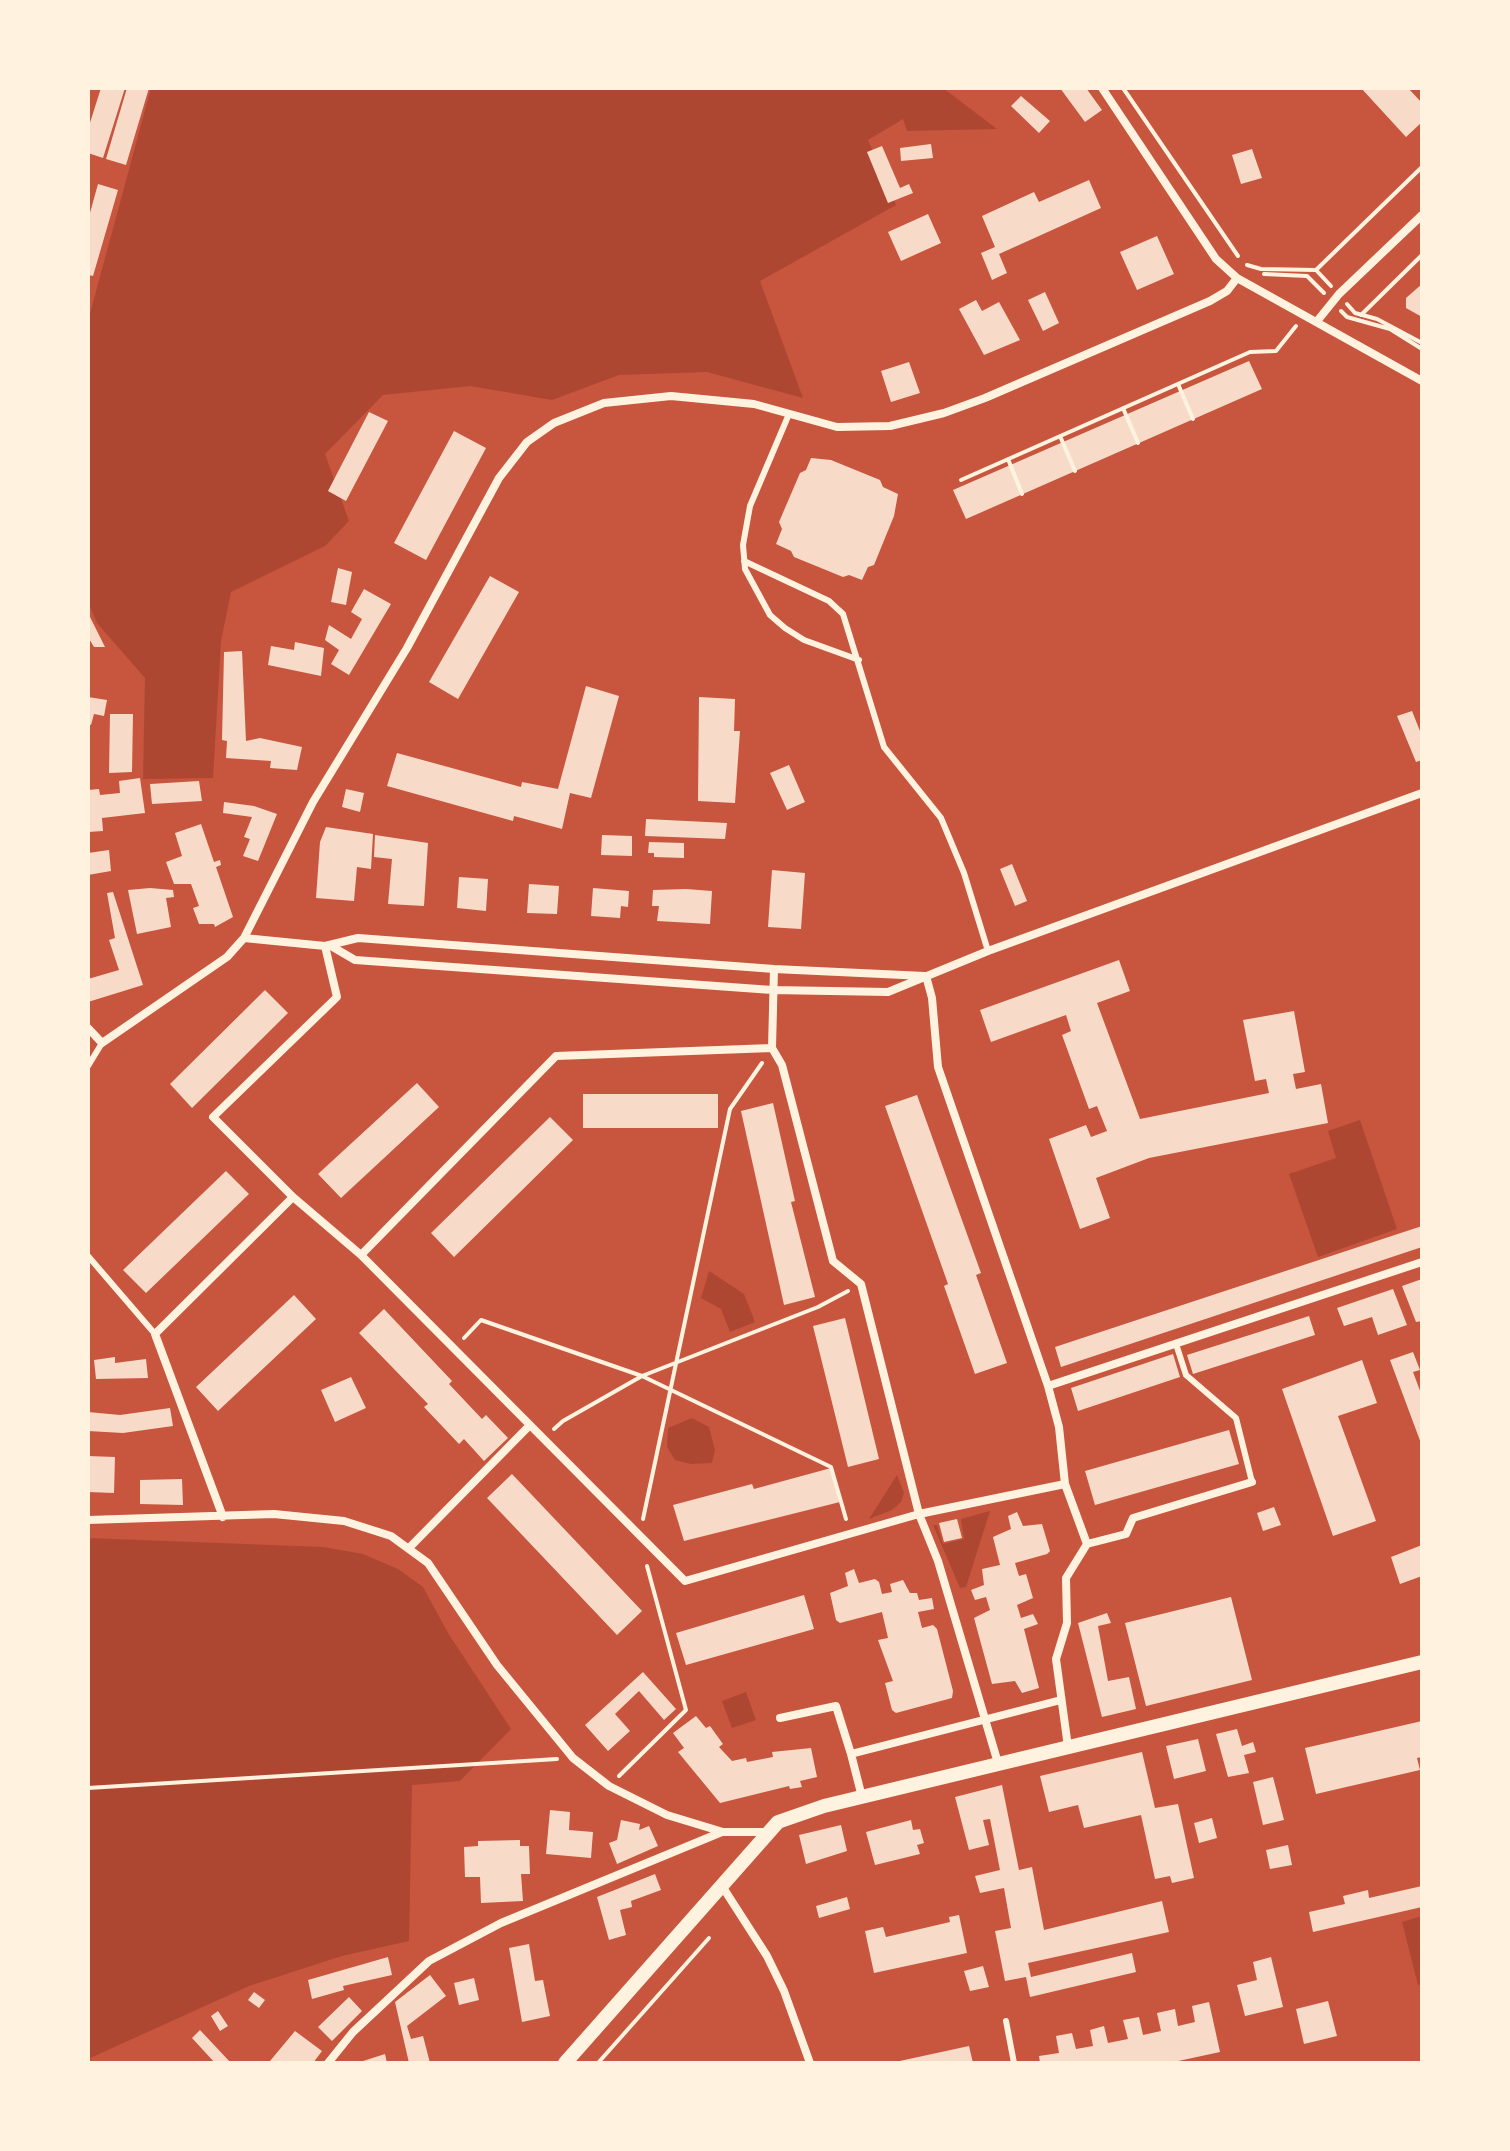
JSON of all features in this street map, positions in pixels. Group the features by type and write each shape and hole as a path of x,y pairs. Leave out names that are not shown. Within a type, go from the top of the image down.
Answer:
{"street":[{"path":"1102,88 1216,259 1237,278 1318,320 1422,381"},
{"path":"1318,320 1339,294 1422,215"},
{"path":"88,1028 102,1043 227,957 244,938 313,802 407,648 499,478 527,442 568,415 632,398 700,398 754,404 837,427 866,428 944,413 1210,301 1227,291 1237,278"},
{"path":"328,946 355,960 772,990 888,992 988,951 1422,793"},
{"path":"244,938 328,946 358,938 774,969 926,976"},
{"path":"328,946 337,997 213,1117 293,1197 361,1255 685,1581 919,1514 1065,1484"},
{"path":"774,969 772,1048 782,1065 833,1261 861,1284 919,1514 938,1561 998,1763"},
{"path":"926,976 932,998 938,1067 1048,1386 1059,1427 1065,1484 1087,1544"},
{"path":"361,1255 556,1056 772,1048"},
{"path":"223,1517 155,1334 293,1197"},
{"path":"1048,1386 1422,1262"},
{"path":"410,1547 530,1425"},
{"path":"1068,1747 1056,1659 1067,1623 1066,1578 1087,1544 1126,1534 1133,1518 1252,1482"},
{"path":"88,1520 274,1514 344,1521 391,1536 428,1563 497,1665 573,1758 609,1786 667,1815 723,1832 767,1832"},
{"path":"565,2063 767,1832 790,1817 998,1763 1422,1662"},
{"path":"851,1754 1061,1700"},
{"path":"780,1718 836,1706 862,1797"},
{"path":"328,2063 353,2032 429,1961 501,1923 723,1832"},
{"path":"722,1886 767,1956 784,1991 810,2063"}],"lane":[{"path":"789,414 750,506 743,545 744,561 770,615 785,628 804,640 859,660"},
{"path":"744,561 838,608 849,625 884,747 941,818 964,873 988,951"},
{"path":"88,1066 102,1043"},
{"path":"88,1256 155,1334"},
{"path":"1176,1344 1186,1375 1236,1418 1252,1482"},
{"path":"1006,2021 1014,2063"}],"path":[{"path":"1123,88 1243,263 1261,269 1316,270 1361,315 1377,319 1422,343"},
{"path":"1316,270 1422,167"},
{"path":"1361,315 1422,255"},
{"path":"961,480 1250,352 1276,351 1295,329 1301,312"},
{"path":"1178,384 1193,419"},
{"path":"1123,408 1138,443"},
{"path":"1060,436 1075,471"},
{"path":"1008,459 1022,494"},
{"path":"609,1786 686,1710 639,1535 730,1109 772,1048"},
{"path":"544,1439 563,1421 642,1376 818,1307 861,1284"},
{"path":"454,1348 481,1320 642,1376 672,1390 831,1467 850,1534"},
{"path":"88,1788 573,1758"},
{"path":"598,2063 709,1938"}],"shaded area":[{"path":"151,88 943,88 997,129 907,131 903,119 868,140 896,205 760,281 803,398 707,372 619,375 552,400 470,386 383,395 325,454 349,521 325,546 231,592 221,641 213,778 143,779 145,678 97,623 88,602 88,321"},
{"path":"1360,1120 1397,1229 1318,1257 1289,1174 1336,1158 1328,1131"},
{"path":"709,1271 744,1294 755,1322 730,1332 721,1309 701,1298"},
{"path":"692,1418 709,1427 715,1450 712,1463 691,1464 675,1460 667,1447 668,1428"},
{"path":"897,1475 904,1493 901,1502 892,1510 869,1519"},
{"path":"990,1511 966,1587 960,1588 933,1525 937,1525 943,1544 964,1539 961,1519"},
{"path":"88,1538 323,1547 363,1554 398,1569 423,1587 448,1633 511,1729 460,1781 412,1785 409,1941 342,1956 249,1986 88,2059"},
{"path":"746,1692 756,1720 732,1728 722,1701"},
{"path":"1422,1916 1422,1984 1418,1985 1402,1922"}],"building":[{"path":"101,88 125,88 103,158 88,153 88,129"},
{"path":"127,88 149,88 126,165 106,159"},
{"path":"1060,88 1086,88 1102,110 1085,122"},
{"path":"1361,88 1408,88 1422,103 1422,122 1406,137"},
{"path":"1021,96 1050,121 1039,133 1011,106"},
{"path":"931,144 933,158 901,161 900,148"},
{"path":"882,146 900,188 909,184 913,193 888,203 867,152"},
{"path":"1252,149 1262,178 1241,184 1232,155"},
{"path":"1089,180 1101,208 999,254 1007,273 992,280 981,253 995,247 982,216 1034,192 1039,202"},
{"path":"98,184 118,190 93,276 88,275 88,220"},
{"path":"928,214 941,243 901,261 888,232"},
{"path":"1157,236 1174,274 1137,290 1120,252"},
{"path":"1422,284 1422,317 1406,308 1406,298"},
{"path":"1045,292 1059,323 1043,331 1028,300"},
{"path":"976,300 982,311 999,302 1020,340 984,355 959,309"},
{"path":"1249,361 1262,389 966,519 953,490"},
{"path":"909,362 920,393 891,402 881,371"},
{"path":"369,412 388,421 346,501 328,491"},
{"path":"454,431 486,448 426,560 394,543"},
{"path":"811,458 831,460 880,480 883,487 898,494 894,516 874,565 868,567 862,580 849,575 843,577 794,557 791,551 776,544 782,529 779,522 800,473 806,470"},
{"path":"338,568 352,572 346,605 331,602"},
{"path":"490,576 519,592 458,699 429,682"},
{"path":"364,589 391,604 349,675 331,664 339,650 325,640 329,625 351,639 362,619 351,612"},
{"path":"88,613 105,647 94,647 88,637"},
{"path":"295,642 324,648 321,676 268,665 271,646 294,650"},
{"path":"242,651 246,741 260,738 302,747 297,770 270,768 271,761 226,758 227,741 222,740 224,652"},
{"path":"586,686 619,696 591,798 570,793 562,829 514,816 513,821 387,786 397,753 521,787 522,782 558,789"},
{"path":"88,697 107,700 104,716 94,714 91,725 88,724"},
{"path":"699,697 735,699 734,731 740,731 735,803 698,801"},
{"path":"1412,711 1422,736 1422,760 1416,762 1397,716"},
{"path":"110,714 133,714 132,772 109,773"},
{"path":"789,765 805,802 787,810 770,773"},
{"path":"140,778 145,813 102,818 103,831 88,832 88,790 99,789 100,795 120,793 119,781"},
{"path":"199,781 202,801 152,804 150,784"},
{"path":"346,789 364,793 360,812 342,807"},
{"path":"224,802 254,806 277,814 258,861 243,856 250,839 244,837 252,817 223,813"},
{"path":"646,819 727,823 725,839 645,836"},
{"path":"201,824 214,862 220,860 221,865 216,867 233,917 215,927 214,924 199,924 193,908 199,906 191,884 174,884 166,862 182,856 175,833"},
{"path":"326,827 373,834 371,869 357,867 354,901 316,898 320,842"},
{"path":"375,835 428,843 424,906 388,904 392,859 374,857"},
{"path":"602,835 632,836 632,856 601,855"},
{"path":"649,842 684,843 684,858 654,857 654,853 648,853"},
{"path":"109,850 111,871 88,875 88,853"},
{"path":"1012,864 1027,901 1015,906 1000,869"},
{"path":"772,870 805,873 801,929 768,927"},
{"path":"459,877 488,879 486,911 457,908"},
{"path":"529,884 559,886 557,914 527,913"},
{"path":"593,888 629,891 628,907 621,906 620,918 591,916"},
{"path":"128,890 173,890 174,897 166,898 171,927 137,934"},
{"path":"653,890 712,891 710,924 657,921 659,906 652,906"},
{"path":"113,892 143,985 88,1002 88,979 119,970 109,940 115,938 107,893"},
{"path":"1119,960 1130,991 1097,1003 1140,1119 1269,1093 1266,1079 1255,1081 1243,1020 1294,1011 1305,1072 1293,1074 1296,1089 1321,1084 1328,1123 1149,1158 1096,1178 1110,1218 1080,1229 1049,1139 1086,1125 1091,1137 1107,1131 1097,1106 1089,1109 1062,1035 1071,1031 1066,1015 991,1042 980,1010"},
{"path":"265,990 288,1013 192,1108 170,1084"},
{"path":"417,1083 439,1107 341,1198 318,1174"},
{"path":"583,1094 718,1094 718,1128 583,1128"},
{"path":"917,1095 981,1273 976,1275 1007,1363 975,1374 944,1286 948,1284 885,1106"},
{"path":"773,1103 795,1201 791,1202 815,1297 784,1305 741,1111"},
{"path":"550,1117 573,1140 454,1257 431,1233"},
{"path":"226,1171 249,1194 146,1293 123,1270"},
{"path":"1422,1226 1422,1247 1061,1367 1055,1347"},
{"path":"1422,1279 1422,1321 1416,1322 1402,1286"},
{"path":"1393,1289 1407,1325 1378,1335 1372,1317 1344,1326 1337,1308"},
{"path":"294,1295 316,1319 218,1411 196,1387"},
{"path":"384,1309 452,1381 449,1384 482,1419 486,1415 508,1438 484,1461 464,1439 459,1444 424,1407 428,1404 359,1333"},
{"path":"1309,1316 1315,1335 1193,1374 1187,1355"},
{"path":"845,1318 879,1459 848,1467 813,1326"},
{"path":"1413,1352 1420,1370 1413,1372 1422,1396 1422,1446 1390,1360"},
{"path":"1173,1354 1180,1377 1078,1411 1071,1388"},
{"path":"115,1357 115,1363 146,1359 148,1378 96,1379 94,1360"},
{"path":"1362,1360 1377,1403 1338,1416 1376,1521 1333,1536 1282,1389"},
{"path":"351,1377 366,1408 335,1422 321,1390"},
{"path":"170,1408 173,1426 123,1433 88,1431 88,1412 120,1415"},
{"path":"1229,1430 1239,1464 1095,1505 1085,1471"},
{"path":"88,1456 115,1457 114,1493 88,1492"},
{"path":"831,1468 840,1502 684,1541 673,1505 752,1484 754,1489"},
{"path":"512,1474 642,1611 617,1635 487,1498"},
{"path":"182,1479 183,1505 140,1504 140,1480"},
{"path":"1274,1507 1281,1525 1263,1531 1257,1513"},
{"path":"1017,1512 1023,1526 1042,1524 1050,1551 1015,1563 1019,1576 1026,1574 1033,1598 1017,1605 1021,1618 1033,1614 1038,1624 1024,1629 1039,1688 1022,1693 1015,1681 992,1684 974,1618 990,1610 986,1597 975,1600 971,1590 984,1585 982,1569 1000,1565 993,1537 1011,1529 1008,1516"},
{"path":"957,1519 962,1538 944,1542 939,1523"},
{"path":"1422,1545 1422,1576 1400,1584 1391,1557"},
{"path":"854,1569 859,1583 875,1579 882,1594 892,1592 890,1584 903,1580 910,1593 917,1593 919,1600 932,1598 934,1609 918,1612 922,1628 933,1625 937,1629 953,1691 952,1698 896,1713 892,1710 885,1683 893,1681 878,1640 888,1638 882,1612 840,1623 836,1620 830,1593 848,1586 845,1573"},
{"path":"804,1595 814,1629 686,1665 676,1633"},
{"path":"1231,1597 1252,1680 1146,1706 1125,1623"},
{"path":"1107,1613 1111,1623 1098,1626 1108,1681 1129,1677 1136,1709 1102,1717 1078,1623"},
{"path":"643,1672 676,1709 664,1720 639,1691 615,1714 630,1731 608,1751 585,1725"},
{"path":"696,1716 706,1728 710,1726 723,1744 719,1747 732,1761 746,1758 747,1762 773,1757 772,1752 811,1748 817,1777 800,1781 802,1787 790,1789 789,1786 720,1803 678,1752 684,1748 673,1733"},
{"path":"1422,1721 1422,1757 1417,1758 1420,1770 1316,1794 1305,1748"},
{"path":"1237,1729 1242,1746 1253,1742 1256,1752 1244,1755 1249,1773 1228,1777 1216,1734"},
{"path":"1198,1739 1206,1771 1174,1779 1166,1746"},
{"path":"1142,1752 1155,1808 1178,1804 1194,1878 1172,1883 1170,1876 1155,1879 1141,1815 1084,1828 1078,1805 1049,1812 1040,1776"},
{"path":"1273,1777 1284,1820 1263,1825 1253,1782"},
{"path":"1002,1785 1019,1870 1032,1867 1044,1930 1162,1901 1169,1932 1028,1963 1031,1977 1132,1953 1136,1972 1030,1997 1026,1977 1005,1981 995,1931 1011,1928 1004,1888 980,1893 975,1876 1000,1870 990,1819 983,1820 989,1845 969,1850 955,1797"},
{"path":"550,1810 570,1812 569,1830 593,1832 591,1858 546,1854"},
{"path":"1212,1818 1217,1838 1199,1843 1194,1823"},
{"path":"621,1820 640,1824 639,1830 649,1826 658,1846 617,1864 609,1843 617,1840"},
{"path":"911,1820 913,1830 920,1829 924,1843 917,1845 920,1854 875,1865 866,1832"},
{"path":"841,1825 847,1851 806,1864 799,1835"},
{"path":"520,1840 520,1846 529,1846 530,1874 521,1874 523,1901 481,1903 480,1877 465,1877 464,1847 478,1846 478,1841"},
{"path":"1288,1845 1292,1865 1270,1869 1266,1850"},
{"path":"655,1874 661,1890 631,1901 632,1907 620,1910 626,1935 609,1940 597,1897"},
{"path":"1422,1886 1422,1907 1313,1932 1309,1912 1345,1904 1343,1896 1368,1890 1369,1898"},
{"path":"847,1897 850,1909 819,1918 816,1906"},
{"path":"959,1915 967,1953 874,1973 865,1931 883,1927 886,1937 950,1922 949,1917"},
{"path":"529,1944 535,1981 543,1980 550,2016 522,2022 509,1948"},
{"path":"388,1957 392,1975 343,1986 344,1990 312,1999 308,1980"},
{"path":"1271,1957 1283,2007 1245,2016 1237,1985 1257,1980 1253,1962"},
{"path":"983,1966 989,1987 970,1991 964,1971"},
{"path":"430,1975 446,1996 407,2026 411,2039 423,2036 430,2063 409,2063 395,2002"},
{"path":"474,1978 479,2000 459,2005 454,1983"},
{"path":"254,1992 265,2000 259,2008 248,2000"},
{"path":"349,1997 362,2011 332,2041 318,2027"},
{"path":"1328,2001 1337,2036 1304,2044 1296,2009"},
{"path":"1209,2002 1220,2052 1169,2063 1040,2063 1039,2056 1059,2053 1056,2036 1072,2033 1076,2049 1093,2046 1090,2030 1104,2026 1108,2043 1128,2039 1123,2020 1139,2017 1143,2035 1161,2031 1157,2013 1175,2009 1178,2026 1195,2022 1192,2006"},
{"path":"218,2011 228,2026 220,2031 211,2016"},
{"path":"200,2030 231,2063 215,2063 192,2038"},
{"path":"295,2031 322,2051 313,2063 270,2061"},
{"path":"969,2046 973,2063 895,2063 895,2062"},
{"path":"385,2054 387,2063 360,2063 360,2062"}]}
